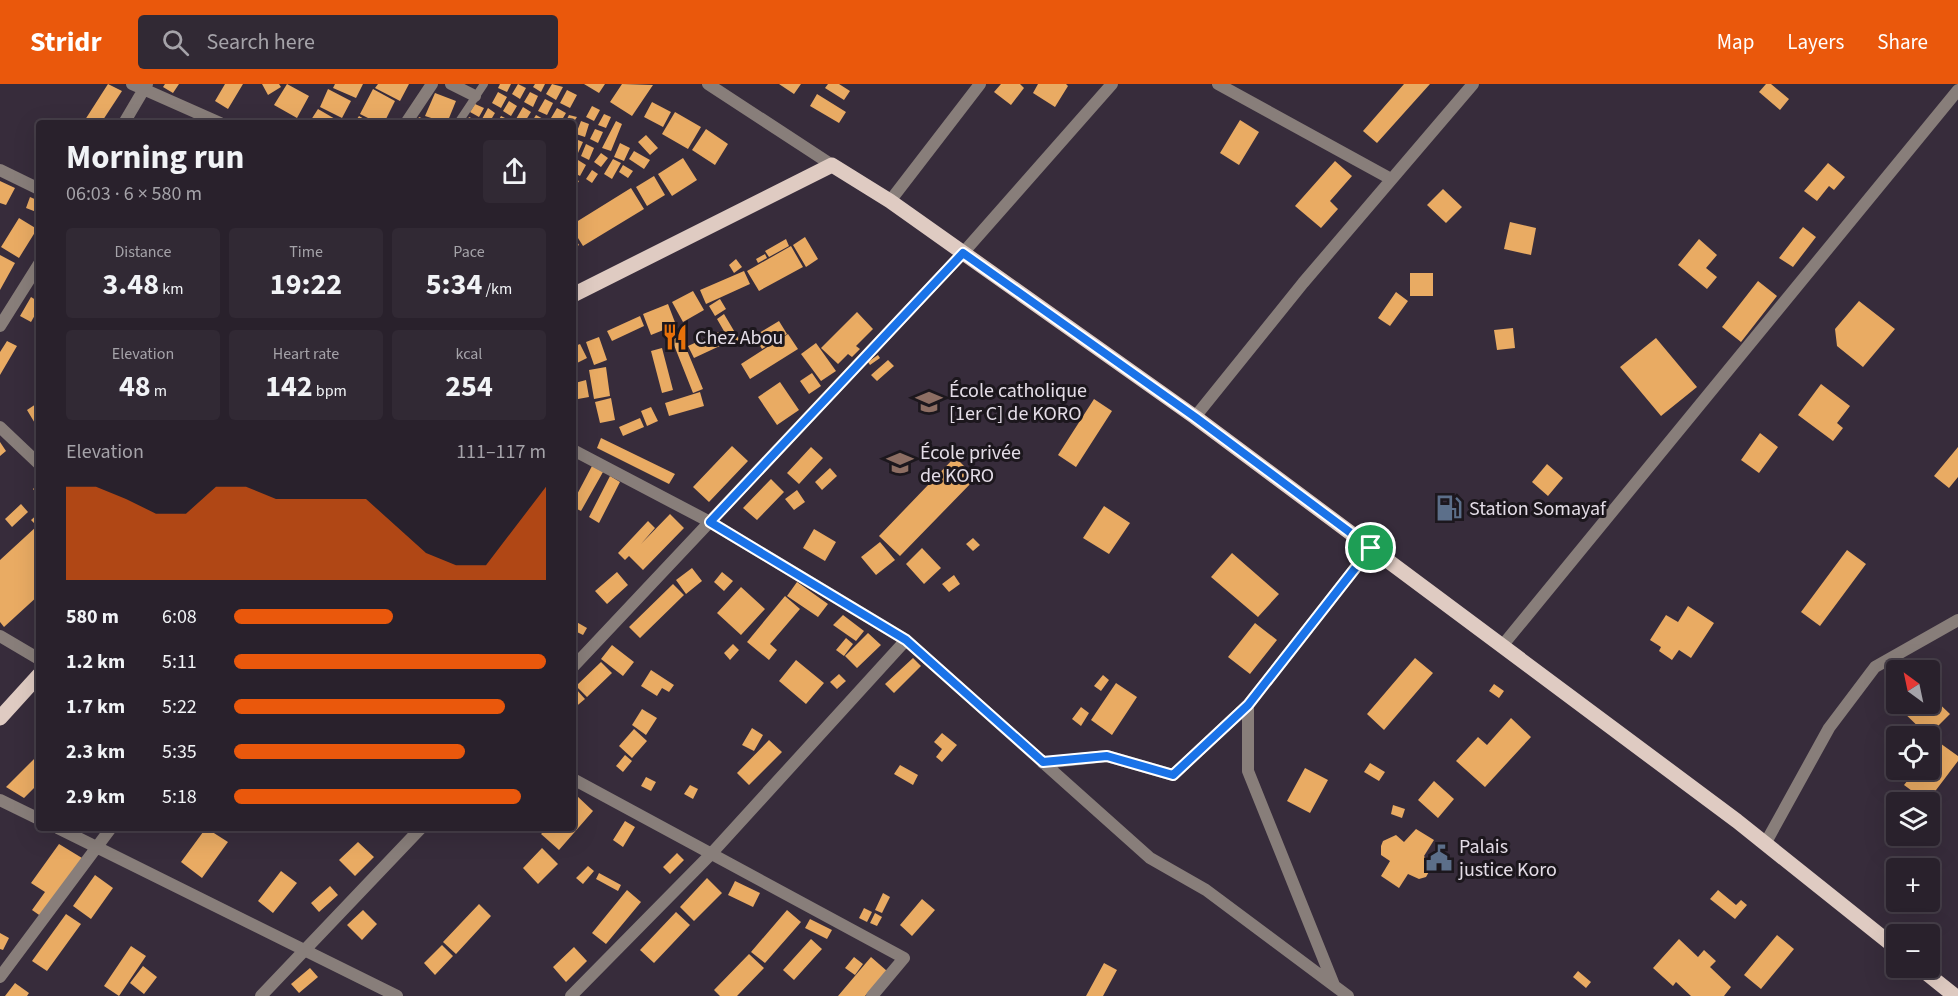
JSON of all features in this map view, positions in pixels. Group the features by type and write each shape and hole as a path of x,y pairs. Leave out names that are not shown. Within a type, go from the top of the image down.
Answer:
{"main road":[{"path":"576,293 832,165 890,201 1195,417 1765,844 1886,940"},
{"path":"0,718 36,678"},
{"path":"1932,978 1955,996"}],"street":[{"path":"408,120 432,84"},
{"path":"451,84 475,96"},
{"path":"708,84 832,165"},
{"path":"890,201 980,84"},
{"path":"576,664 963,253 1112,84"},
{"path":"1218,84 1391,179"},
{"path":"1195,417 1303,283 1473,84"},
{"path":"125,120 141,86 214,120"},
{"path":"1502,646 1958,90"},
{"path":"0,170 36,188"},
{"path":"2,319 36,268"},
{"path":"0,427 36,461"},
{"path":"576,452 710,522 906,640 1150,858 1206,890 1348,996"},
{"path":"1043,762 1107,756 1173,775 1248,705 1371,548"},
{"path":"1765,844 1829,728 1875,667 1958,620"},
{"path":"0,636 36,657"},
{"path":"572,996 711,854 906,640"},
{"path":"1248,705 1248,771 1334,986"},
{"path":"576,781 904,958 872,996"},
{"path":"0,800 36,818"},
{"path":"64,831 397,996"},
{"path":"0,977 109,831"},
{"path":"261,996 418,831"}],"lane":[{"path":"460,120 484,84"}],"building":[{"path":"108,84 122,91 103,120 85,120"},
{"path":"165,84 179,84 173,93 163,87"},
{"path":"225,84 243,84 228,109 215,101"},
{"path":"262,84 279,84 281,87 268,95"},
{"path":"287,84 309,96 297,118 274,105"},
{"path":"335,84 363,84 356,98 333,88"},
{"path":"378,84 409,84 400,101 375,88"},
{"path":"500,84 511,84 507,92 498,88"},
{"path":"518,84 526,88 520,99 512,94"},
{"path":"535,84 545,84 541,92 533,87"},
{"path":"552,84 563,87 556,100 546,94"},
{"path":"584,84 605,84 599,93"},
{"path":"622,84 653,85 632,116 610,102"},
{"path":"779,84 801,84 794,94"},
{"path":"828,84 839,84 850,91 844,100 825,88"},
{"path":"1001,84 1020,84 1024,88 1011,105 994,92"},
{"path":"1038,84 1066,84 1068,86 1055,107 1033,93"},
{"path":"1404,84 1430,84 1377,143 1363,131"},
{"path":"1766,84 1771,84 1789,99 1780,110 1759,92"},
{"path":"328,89 351,101 342,118 320,107"},
{"path":"373,89 395,101 386,120 372,120 360,114"},
{"path":"567,90 577,95 570,108 560,103"},
{"path":"498,92 507,97 501,108 492,103"},
{"path":"530,92 538,96 533,107 524,102"},
{"path":"435,93 456,101 448,120 438,120 425,116"},
{"path":"817,94 846,112 839,123 810,106"},
{"path":"545,99 553,103 547,115 538,111"},
{"path":"509,101 517,106 511,116 503,111"},
{"path":"652,102 671,112 663,127 644,117"},
{"path":"475,104 484,108 479,117 470,112"},
{"path":"592,106 600,110 594,121 586,117"},
{"path":"523,107 531,112 526,120 516,119"},
{"path":"488,108 495,113 491,120 482,119"},
{"path":"557,108 566,113 562,120 551,118"},
{"path":"318,109 337,120 311,120"},
{"path":"675,112 701,127 688,149 662,134"},
{"path":"604,114 611,117 606,128 598,125"},
{"path":"536,115 545,120 533,120"},
{"path":"569,115 577,117 575,120 566,120"},
{"path":"1240,120 1259,132 1239,165 1220,153"},
{"path":"581,121 589,124 585,137 576,134"},
{"path":"616,121 622,124 611,151 602,148"},
{"path":"595,129 603,132 598,143 590,139"},
{"path":"706,129 728,144 715,165 692,150"},
{"path":"646,135 658,148 650,155 638,142"},
{"path":"576,139 583,142 578,153 576,152"},
{"path":"620,143 630,148 624,161 614,157"},
{"path":"586,144 594,148 589,160 581,156"},
{"path":"634,151 650,160 644,169 629,159"},
{"path":"601,153 608,158 601,167 594,162"},
{"path":"683,158 697,180 672,196 658,174"},
{"path":"613,159 621,163 612,179 604,174"},
{"path":"578,160 586,165 580,176 576,174"},
{"path":"1335,161 1352,176 1330,201 1338,209 1321,228 1295,206"},
{"path":"1828,163 1845,177 1834,190 1829,186 1817,201 1804,191"},
{"path":"623,165 633,171 628,178 619,172"},
{"path":"592,170 598,174 592,183 586,179"},
{"path":"654,176 665,195 647,206 636,187"},
{"path":"0,181 15,188 6,205 0,203"},
{"path":"631,188 644,209 583,246 576,235 576,222"},
{"path":"1443,189 1462,207 1446,223 1427,205"},
{"path":"30,197 36,200 36,212 26,208"},
{"path":"19,218 36,228 19,258 1,247"},
{"path":"1510,222 1536,228 1531,255 1504,249"},
{"path":"1803,227 1816,237 1793,267 1779,258"},
{"path":"805,237 818,259 806,267 793,245"},
{"path":"786,239 789,246 769,257 765,251"},
{"path":"1699,239 1717,255 1706,268 1717,277 1707,289 1678,265"},
{"path":"791,246 803,267 759,291 747,271"},
{"path":"765,254 767,258 758,263 756,259"},
{"path":"0,255 15,263 0,290"},
{"path":"736,259 742,267 734,273 729,265"},
{"path":"744,271 750,284 706,304 700,290"},
{"path":"1410,273 1433,273 1433,296 1410,296"},
{"path":"1758,281 1777,296 1741,342 1722,327"},
{"path":"693,291 704,310 683,322 672,302"},
{"path":"1396,292 1408,301 1390,326 1378,318"},
{"path":"31,297 36,300 36,313 31,322 20,316"},
{"path":"720,299 726,309 715,316 709,306"},
{"path":"1859,301 1895,329 1863,367 1837,346 1835,329"},
{"path":"668,304 676,325 651,335 643,314"},
{"path":"857,312 873,329 856,346 860,349 852,357 848,354 838,364 821,348"},
{"path":"724,314 740,341 732,345 717,319"},
{"path":"640,316 644,326 612,341 607,331"},
{"path":"779,321 787,334 762,349 754,336"},
{"path":"1513,328 1515,348 1497,350 1494,330"},
{"path":"679,331 703,389 693,393 670,335"},
{"path":"719,332 724,344 694,358 688,346"},
{"path":"788,334 798,349 750,379 741,364"},
{"path":"599,337 607,360 594,365 586,342"},
{"path":"1656,338 1697,387 1661,416 1620,367"},
{"path":"7,341 17,346 0,375 0,352"},
{"path":"816,343 836,371 821,381 801,354"},
{"path":"580,344 587,358 576,364 576,346"},
{"path":"662,348 673,390 662,393 651,351"},
{"path":"878,355 880,358 870,365 868,362"},
{"path":"888,360 894,366 877,381 871,375"},
{"path":"606,367 610,396 594,399 589,370"},
{"path":"812,373 821,386 809,394 800,381"},
{"path":"586,380 589,397 578,399 576,383"},
{"path":"780,382 799,410 777,425 758,397"},
{"path":"1821,384 1850,406 1837,423 1843,428 1833,441 1798,415"},
{"path":"700,392 704,406 669,416 665,403"},
{"path":"611,398 615,420 600,423 595,402"},
{"path":"1094,399 1112,411 1076,467 1058,455"},
{"path":"36,404 36,425 27,410"},
{"path":"651,407 658,421 647,426 641,411"},
{"path":"640,418 644,427 623,436 619,427"},
{"path":"1760,433 1778,447 1759,473 1741,460"},
{"path":"601,438 675,474 669,484 597,448"},
{"path":"0,442 6,451 0,456"},
{"path":"732,446 748,461 709,502 693,487"},
{"path":"811,447 823,458 799,484 787,473"},
{"path":"1958,447 1958,477 1949,488 1934,476"},
{"path":"955,457 976,478 900,556 879,536"},
{"path":"1547,464 1563,478 1548,496 1532,482"},
{"path":"592,466 603,472 581,511 576,508 576,496"},
{"path":"830,468 837,476 822,490 815,482"},
{"path":"610,476 620,482 599,523 589,517"},
{"path":"771,479 784,492 757,520 743,508"},
{"path":"797,490 805,502 794,510 785,499"},
{"path":"21,504 28,512 12,527 5,519"},
{"path":"1104,506 1130,523 1109,554 1083,538"},
{"path":"670,514 684,528 643,570 629,556 625,560 618,553 648,521 655,528 641,544"},
{"path":"36,516 36,525 31,520"},
{"path":"36,527 36,598 4,627 0,622 0,560"},
{"path":"814,529 836,542 825,561 803,548"},
{"path":"973,538 980,545 973,551 966,544"},
{"path":"880,542 895,560 876,575 861,557"},
{"path":"922,548 941,568 924,584 906,564"},
{"path":"1847,550 1866,564 1820,626 1801,612"},
{"path":"1232,553 1279,594 1258,617 1211,577"},
{"path":"692,568 702,581 686,594 676,580"},
{"path":"617,572 628,585 607,604 595,591"},
{"path":"722,572 733,581 724,591 714,582"},
{"path":"954,575 960,584 949,592 942,584"},
{"path":"797,582 828,604 818,617 787,596"},
{"path":"673,584 684,595 640,638 629,627"},
{"path":"741,587 765,609 741,635 717,613"},
{"path":"785,596 800,609 770,644 777,650 769,660 747,642"},
{"path":"1688,606 1714,623 1691,658 1679,650 1672,660 1659,651 1661,647 1650,640 1666,615 1678,622"},
{"path":"843,615 864,631 856,641 833,625"},
{"path":"576,622 587,628 583,635 576,632"},
{"path":"1255,623 1277,640 1250,674 1228,657"},
{"path":"868,633 881,645 857,668 845,656"},
{"path":"846,638 853,644 844,656 836,650"},
{"path":"733,644 739,650 730,660 724,653"},
{"path":"612,645 634,662 623,676 601,659"},
{"path":"913,658 921,666 894,693 885,684"},
{"path":"1415,658 1433,673 1384,730 1367,714"},
{"path":"796,660 824,683 806,704 779,681"},
{"path":"601,662 612,673 587,697 576,686"},
{"path":"651,670 674,685 669,692 662,688 657,696 641,686"},
{"path":"839,674 846,681 837,689 830,682"},
{"path":"1103,675 1109,680 1101,691 1094,686"},
{"path":"1116,683 1137,697 1112,735 1091,720"},
{"path":"1494,684 1504,691 1499,698 1489,691"},
{"path":"576,689 585,699 576,706"},
{"path":"1940,704 1950,714 1938,726 1918,726 1905,714 1940,714"},
{"path":"1081,707 1089,713 1081,726 1072,719"},
{"path":"642,709 657,718 646,735 632,725"},
{"path":"1511,718 1531,737 1485,787 1456,761 1478,737 1487,745"},
{"path":"752,728 763,735 754,751 742,745"},
{"path":"634,729 647,741 632,758 619,746"},
{"path":"942,733 957,745 942,762 936,757 942,749 934,742"},
{"path":"769,740 782,752 749,785 737,773"},
{"path":"1940,743 1958,756 1958,761 1935,792 1913,792 1904,785 1908,780 1940,780"},
{"path":"625,755 632,761 623,772 616,766"},
{"path":"36,757 36,786 24,798 6,787"},
{"path":"1370,763 1385,772 1379,781 1364,772"},
{"path":"900,765 918,775 913,785 894,774"},
{"path":"1305,768 1328,780 1310,813 1287,801"},
{"path":"646,777 656,782 651,791 641,786"},
{"path":"1434,781 1454,799 1438,818 1418,800"},
{"path":"690,785 698,789 693,799 684,794"},
{"path":"576,795 593,811 576,830"},
{"path":"1393,805 1405,809 1402,818 1391,814"},
{"path":"625,821 635,827 623,847 613,840"},
{"path":"1416,829 1434,840 1424,856 1431,865 1430,870 1426,877 1419,879 1408,874 1399,888 1381,876 1390,861 1381,855 1381,846 1383,841 1396,835 1404,842"},
{"path":"204,831 211,831 228,842 202,878 181,862"},
{"path":"544,831 576,831 559,850 541,834"},
{"path":"358,842 374,857 355,876 339,860"},
{"path":"59,844 82,858 42,917 32,910 45,892 31,883"},
{"path":"542,848 558,864 538,884 523,868"},
{"path":"677,853 684,860 670,874 663,867"},
{"path":"588,866 594,871 583,884 576,878"},
{"path":"281,871 297,883 273,913 258,901"},
{"path":"599,873 621,885 618,891 596,879"},
{"path":"95,875 113,888 91,919 73,906"},
{"path":"707,878 722,893 694,921 680,907"},
{"path":"735,881 760,893 753,907 728,895"},
{"path":"330,886 338,895 319,912 311,903"},
{"path":"627,890 641,902 606,944 592,933"},
{"path":"1718,890 1736,905 1741,900 1747,905 1735,919 1710,899"},
{"path":"883,893 890,897 882,913 875,910"},
{"path":"922,899 935,910 912,936 900,925"},
{"path":"479,904 491,916 456,954 443,942"},
{"path":"864,908 872,912 867,922 859,918"},
{"path":"363,910 377,924 362,940 347,925"},
{"path":"787,910 801,922 765,963 751,952"},
{"path":"676,912 690,925 654,963 640,950"},
{"path":"875,913 882,917 877,926 870,923"},
{"path":"66,914 81,924 47,971 32,961"},
{"path":"810,919 832,930 827,939 805,928"},
{"path":"0,933 9,938 3,950 0,949"},
{"path":"1777,935 1794,949 1761,989 1744,975"},
{"path":"811,939 822,949 794,980 783,970"},
{"path":"1679,939 1698,957 1704,950 1716,961 1710,967 1731,987 1724,996 1691,996 1676,982 1673,986 1653,968"},
{"path":"442,945 453,956 435,975 424,963"},
{"path":"131,946 146,956 119,996 104,986"},
{"path":"574,947 587,961 566,982 553,967"},
{"path":"749,954 764,968 737,996 720,996 714,990"},
{"path":"854,957 863,964 855,975 845,968"},
{"path":"871,957 887,971 865,996 838,996"},
{"path":"1104,963 1117,970 1103,996 1086,996"},
{"path":"143,966 157,977 144,994 130,983"},
{"path":"310,968 318,977 299,993 291,984"},
{"path":"1578,971 1591,982 1586,988 1573,977"},
{"path":"15,983 29,993 27,996 5,996"}],"place":[{"name":"Chez Abou","path":"675,337"},
{"name":"École catholique [1er C] de KORO","path":"929,402"},
{"name":"École privée de KORO","path":"900,463"},
{"name":"Station Somayaf","path":"1449,508"},
{"name":"Palais justice Koro","path":"1439,858"}],"route":[{"path":"963,253 1195,417 1371,548 1248,705 1173,775 1107,756 1043,762 906,640 710,522 963,253"}]}
